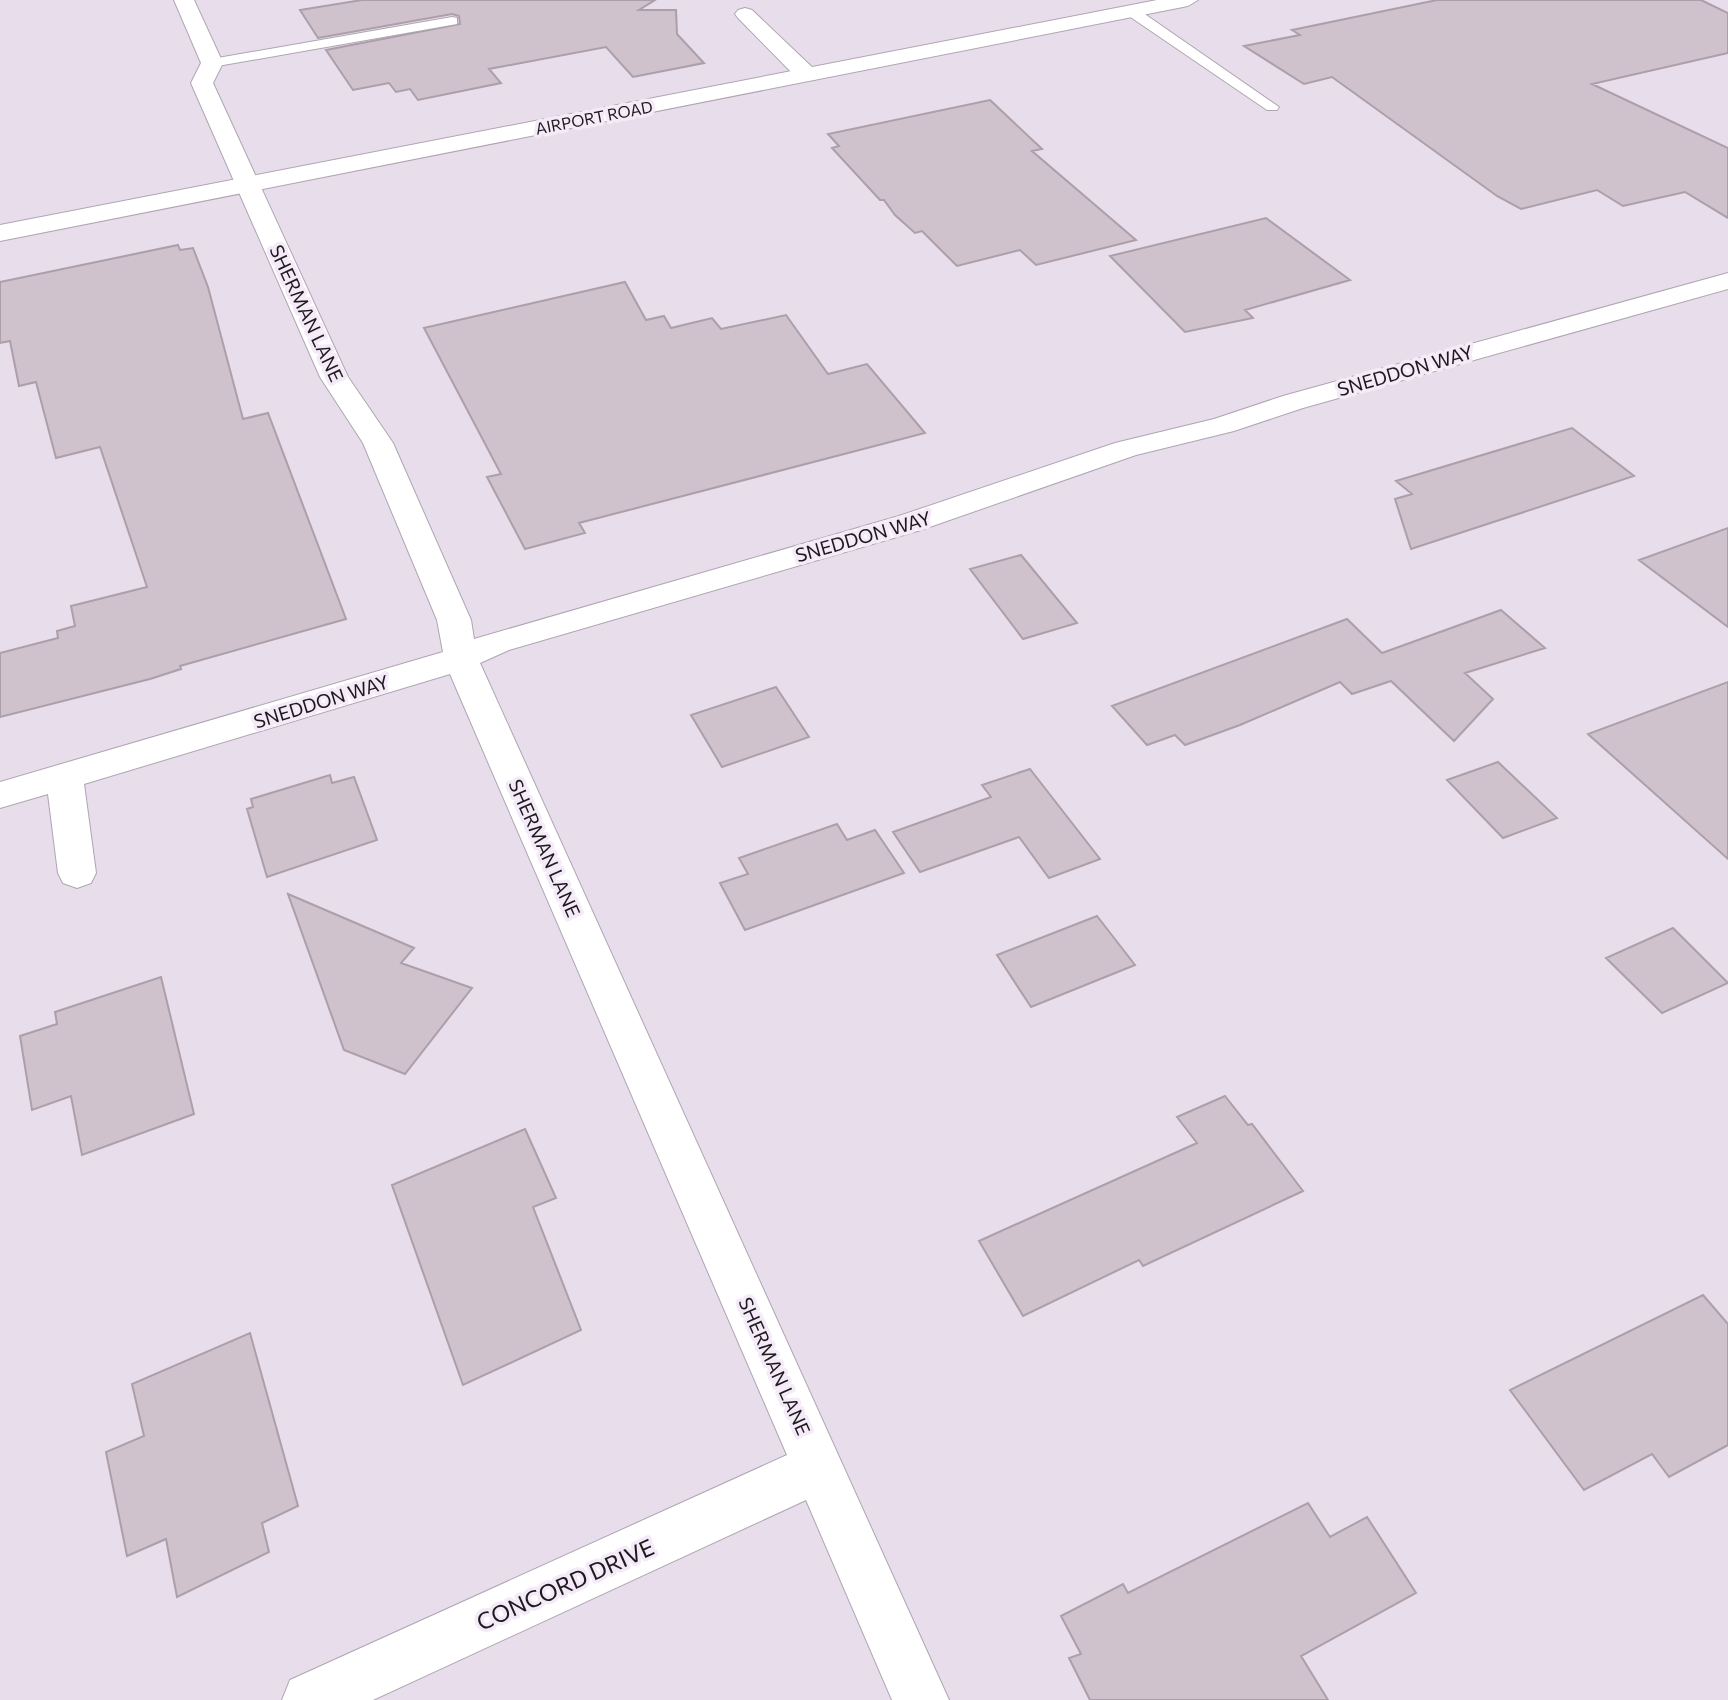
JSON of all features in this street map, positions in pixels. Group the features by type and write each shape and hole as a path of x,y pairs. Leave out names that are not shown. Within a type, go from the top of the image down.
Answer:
{"street":[{"path":"184,0 212,63"},
{"name":"AIRPORT ROAD","path":"0,233 1188,0"},
{"path":"745,14 807,75"},
{"name":"SHERMAN LANE","path":"212,63 202,83 334,377 378,443 454,620 461,658 921,1700"},
{"name":"SNEDDON WAY","path":"0,795 369,688 461,658 497,642 910,523 1126,449 1224,425 1293,402 1728,281"},
{"path":"64,776 78,873"},
{"name":"CONCORD DRIVE","path":"310,1700 820,1467"}],"lane":[{"path":"1131,11 1272,107"},
{"path":"212,63 452,21"}],"building":[{"path":"362,0 655,0 639,10 676,10 677,34 704,63 633,77 606,47 489,69 501,83 418,100 410,89 396,92 389,83 353,90 326,50 460,24 459,16 452,14 318,38 300,10"},
{"path":"1437,0 1701,0 1728,13 1728,53 1592,84 1728,148 1728,218 1685,192 1623,206 1597,190 1521,209 1497,196 1332,77 1304,84 1244,46 1300,35 1292,30"},
{"path":"990,100 1042,149 1032,151 1136,240 1036,265 1020,250 957,266 922,231 915,233 895,215 884,200 880,200 832,148 839,146 828,134"},
{"path":"1266,218 1350,280 1245,310 1253,318 1185,332 1110,256"},
{"path":"178,245 180,250 193,248 208,287 243,419 268,413 346,619 180,666 181,669 150,679 0,717 0,653 58,638 57,631 75,626 71,606 147,587 100,447 56,458 36,382 19,386 10,341 0,343 0,282"},
{"path":"625,282 646,320 664,316 671,328 712,318 721,329 786,315 828,374 867,364 925,433 579,523 585,533 525,549 487,477 501,474 424,328"},
{"path":"1572,428 1634,476 1411,549 1395,499 1412,494 1396,481"},
{"path":"1728,528 1728,627 1639,560"},
{"path":"1021,555 1077,623 1023,639 970,569"},
{"path":"1501,610 1545,648 1465,673 1493,699 1454,741 1391,681 1352,694 1340,682 1240,725 1185,745 1175,735 1147,745 1112,706 1347,619 1382,653"},
{"path":"1728,682 1728,859 1588,734"},
{"path":"776,687 809,737 722,767 691,715"},
{"path":"1498,762 1557,818 1503,838 1447,780"},
{"path":"1030,769 1100,859 1049,878 1019,837 920,872 893,832 991,797 982,785"},
{"path":"330,775 332,783 354,777 377,840 267,877 247,809 253,807 251,799"},
{"path":"837,824 847,840 875,830 904,873 745,930 720,883 748,874 739,858"},
{"path":"288,894 414,948 401,963 472,988 405,1074 344,1050"},
{"path":"1097,916 1135,965 1031,1007 997,955"},
{"path":"1673,928 1728,983 1662,1013 1606,958"},
{"path":"161,977 194,1114 82,1155 71,1096 32,1110 20,1036 57,1024 55,1012"},
{"path":"1225,1096 1248,1125 1252,1124 1303,1191 1143,1266 1139,1260 1023,1316 979,1241 1197,1143 1177,1117"},
{"path":"525,1129 556,1198 533,1207 581,1330 463,1385 392,1185"},
{"path":"1703,1295 1728,1324 1728,1445 1669,1477 1652,1454 1584,1490 1510,1390"},
{"path":"250,1333 298,1506 262,1523 269,1552 177,1597 166,1539 127,1556 106,1452 144,1436 132,1384"},
{"path":"1308,1503 1330,1537 1367,1517 1416,1593 1301,1656 1328,1700 1090,1700 1069,1658 1081,1654 1061,1616 1123,1584 1128,1593"}]}
